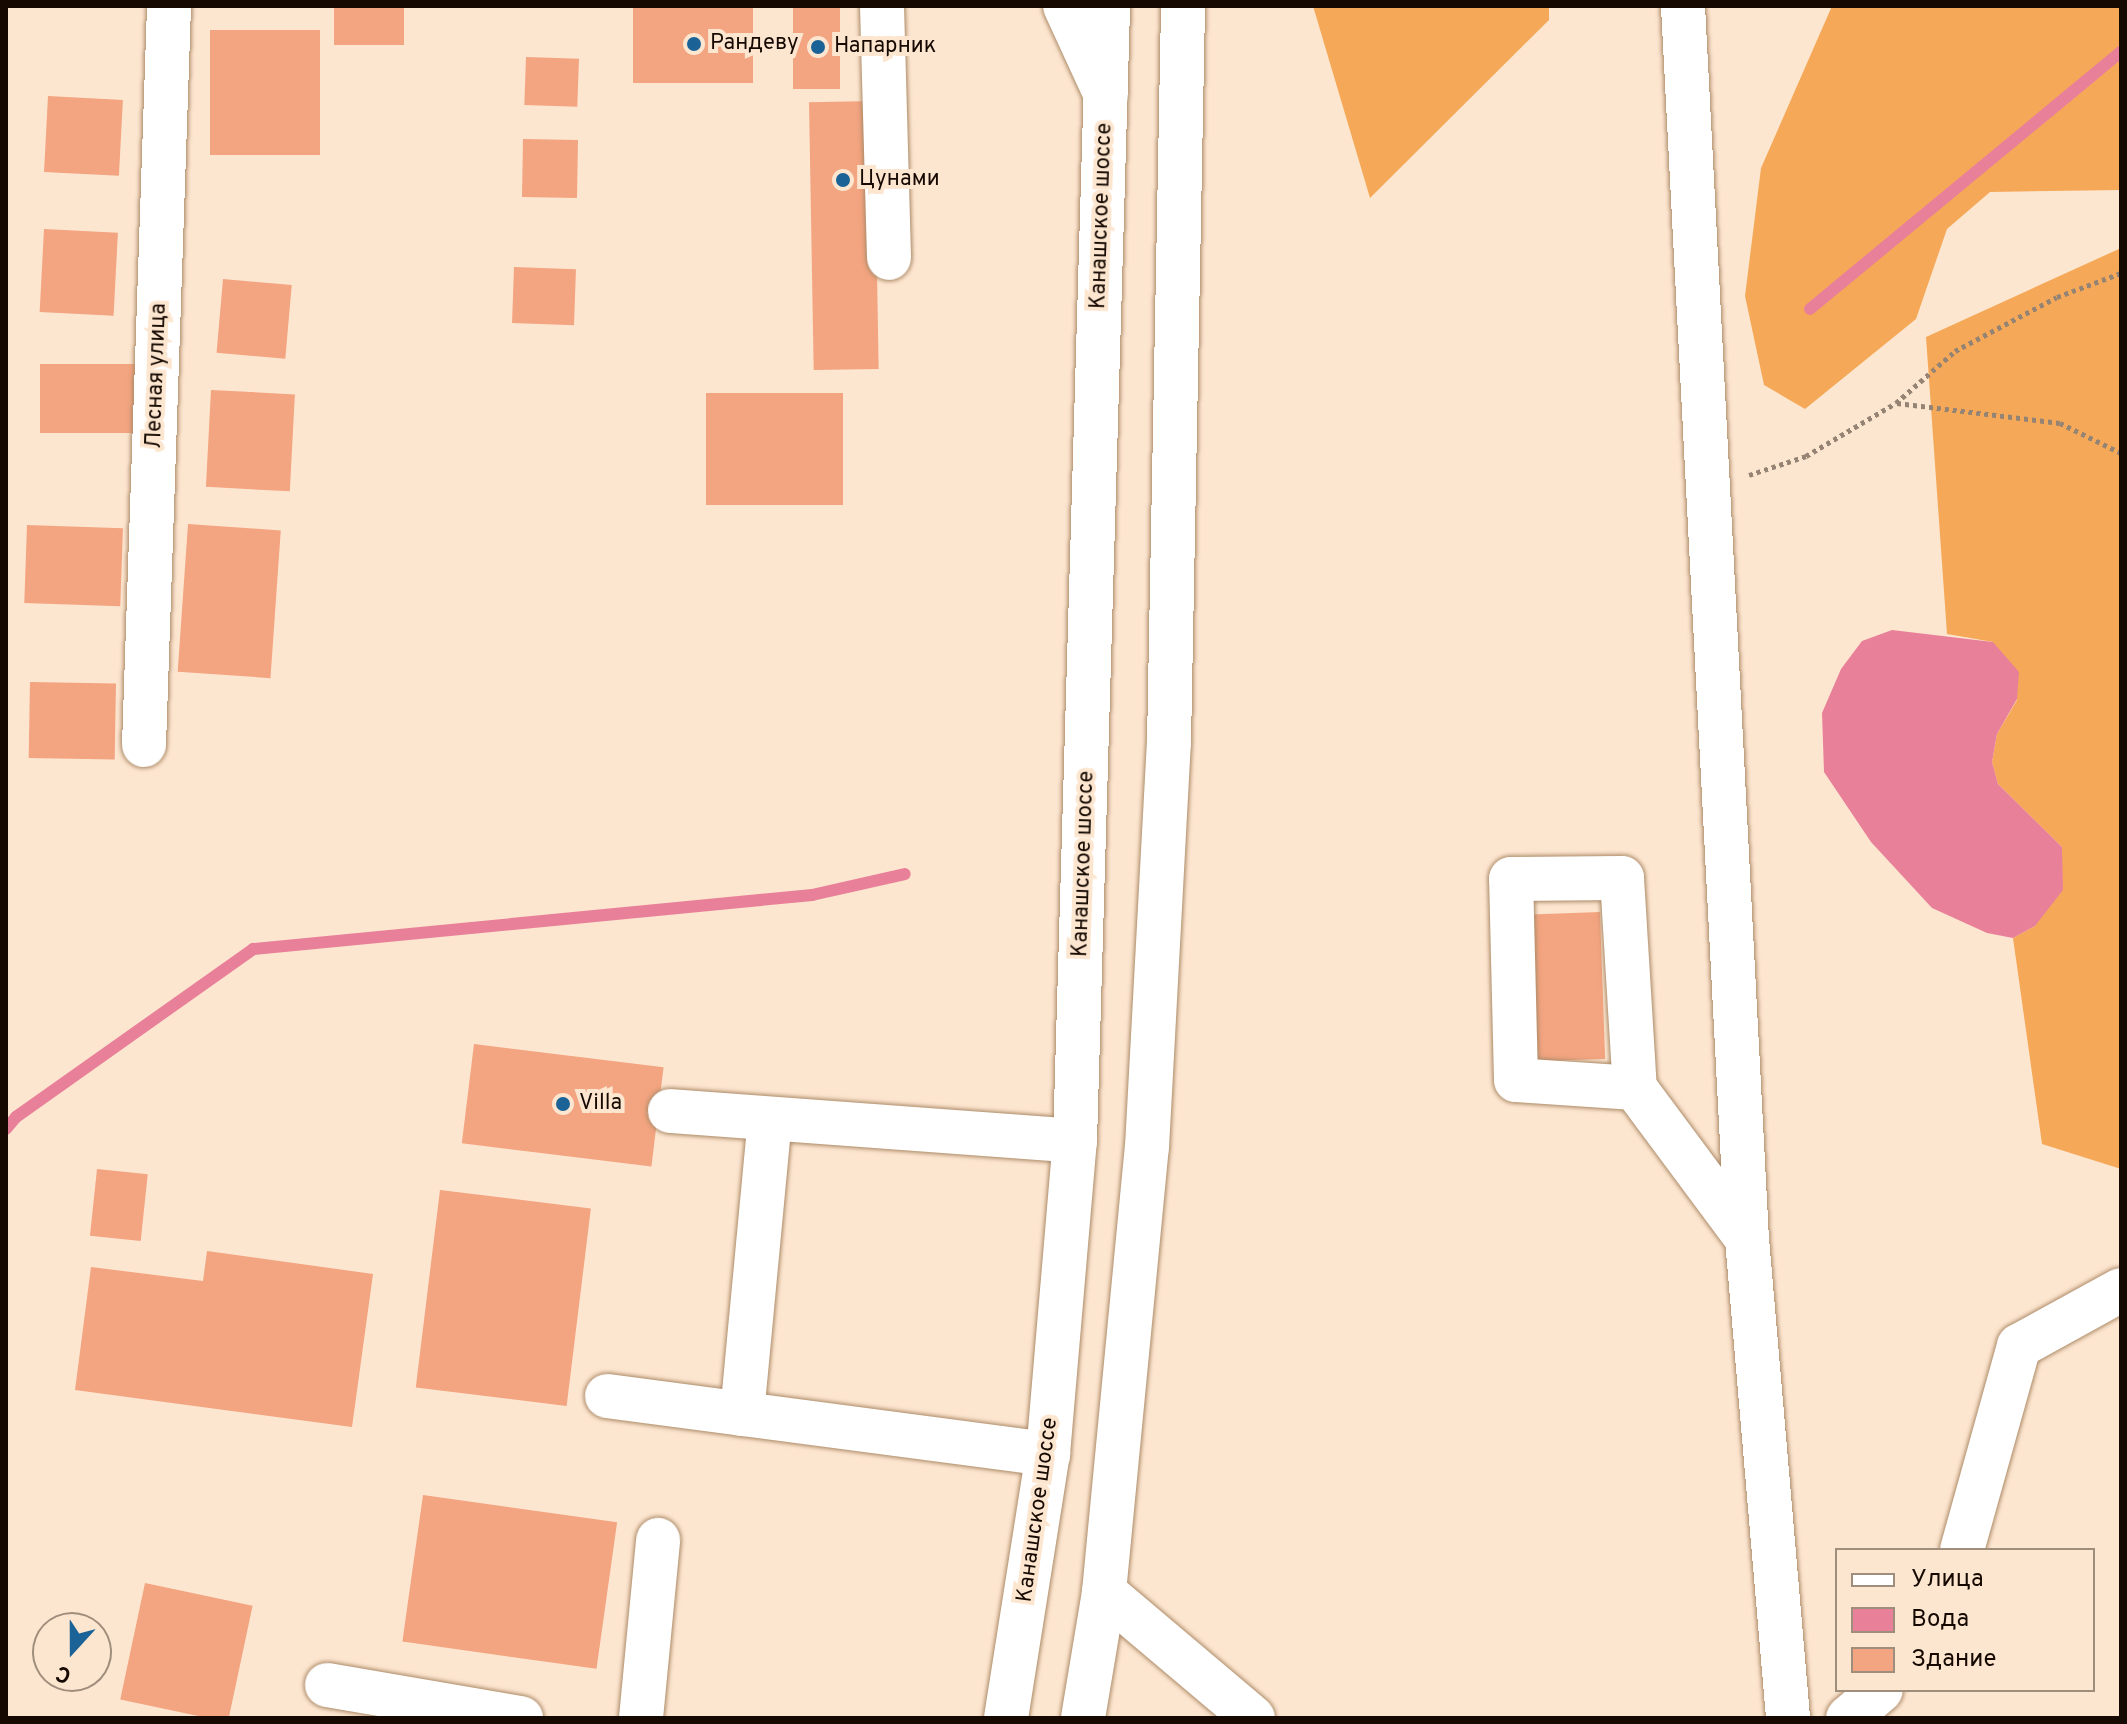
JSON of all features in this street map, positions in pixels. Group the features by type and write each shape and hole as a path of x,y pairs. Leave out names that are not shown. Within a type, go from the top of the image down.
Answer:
{"main road":[{"name":"Лесная улица","path":"144,745 169,6"},
{"path":"882,6 889,258"},
{"path":"1065,6 1106,95"},
{"name":"Канашское шоссе","path":"1006,1718 1048,1454 1075,1141 1108,6"},
{"path":"1083,1718 1104,1592 1147,1147 1169,743 1183,6"},
{"path":"1683,6 1747,1239 1788,1718"},
{"path":"1635,1088 1516,1080 1511,879 1622,878 1635,1088 1747,1239"},
{"path":"670,1111 1075,1141"},
{"path":"742,1414 770,1119"},
{"path":"1963,1548 2019,1346 2121,1290"},
{"path":"607,1396 1048,1454"},
{"path":"641,1718 658,1540"},
{"path":"1104,1592 1253,1718"},
{"path":"327,1685 521,1718"},
{"path":"1848,1718 1879,1692"}],"path":[{"path":"1708,489 1806,456 1896,403 1955,351 2057,297 2121,273"},
{"path":"1896,403 2060,423 2121,453"}],"shaded area":[{"path":"1313,6 1549,6 1549,20 1370,198"},
{"path":"1832,6 2121,6 2121,190 1990,192 1947,229 1916,319 1805,409 1764,385 1745,296 1761,168"},
{"path":"2121,248 2121,1169 2042,1144 2013,938 2035,926 2062,847 1998,784 1992,762 1997,734 2017,700 1993,642 1947,634 1926,337"}],"water":[{"path":"1892,630 1993,642 2019,672 2017,699 1997,734 1992,762 1998,784 2062,847 2063,890 2035,926 2013,938 1987,933 1932,908 1871,842 1824,772 1822,713 1841,669 1862,641"}],"building":[{"path":"334,6 404,6 404,45 334,45"},
{"name":"Рандеву","path":"633,6 753,6 753,83 633,83"},
{"name":"Напарник","path":"793,6 840,6 840,89 793,89"},
{"path":"210,30 320,30 320,155 210,155"},
{"path":"526,57 579,59 577,107 524,105"},
{"path":"48,96 123,100 119,176 44,172"},
{"name":"Цунами","path":"874,101 879,369 814,370 809,102"},
{"path":"523,139 578,140 577,198 522,197"},
{"path":"44,229 118,233 114,316 40,312"},
{"path":"514,267 576,269 574,325 512,323"},
{"path":"223,279 292,285 285,359 217,353"},
{"path":"40,364 137,364 137,433 40,433"},
{"path":"211,390 295,394 290,491 206,487"},
{"path":"706,393 843,393 843,505 706,505"},
{"path":"188,524 281,530 270,678 178,672"},
{"path":"27,525 123,528 120,606 24,603"},
{"path":"30,682 116,684 115,759 29,758"},
{"path":"1600,912 1605,1059 1529,1062 1524,915"},
{"name":"Villa","path":"474,1044 664,1067 651,1167 462,1143"},
{"path":"97,1169 148,1174 141,1241 90,1236"},
{"path":"440,1190 591,1209 567,1406 416,1388"},
{"path":"207,1251 373,1274 352,1427 75,1390 91,1267 203,1281"},
{"path":"423,1495 617,1522 596,1669 402,1642"},
{"path":"145,1583 253,1606 229,1718 208,1718 120,1699"}],"waterway":[{"path":"1810,309 2121,52"},
{"path":"6,1129 16,1117 253,949 812,895 905,874"}],"place":[{"name":"Рандеву","path":"694,44"},
{"name":"Напарник","path":"818,47"},
{"name":"Цунами","path":"843,180"},
{"name":"Villa","path":"563,1104"}]}
